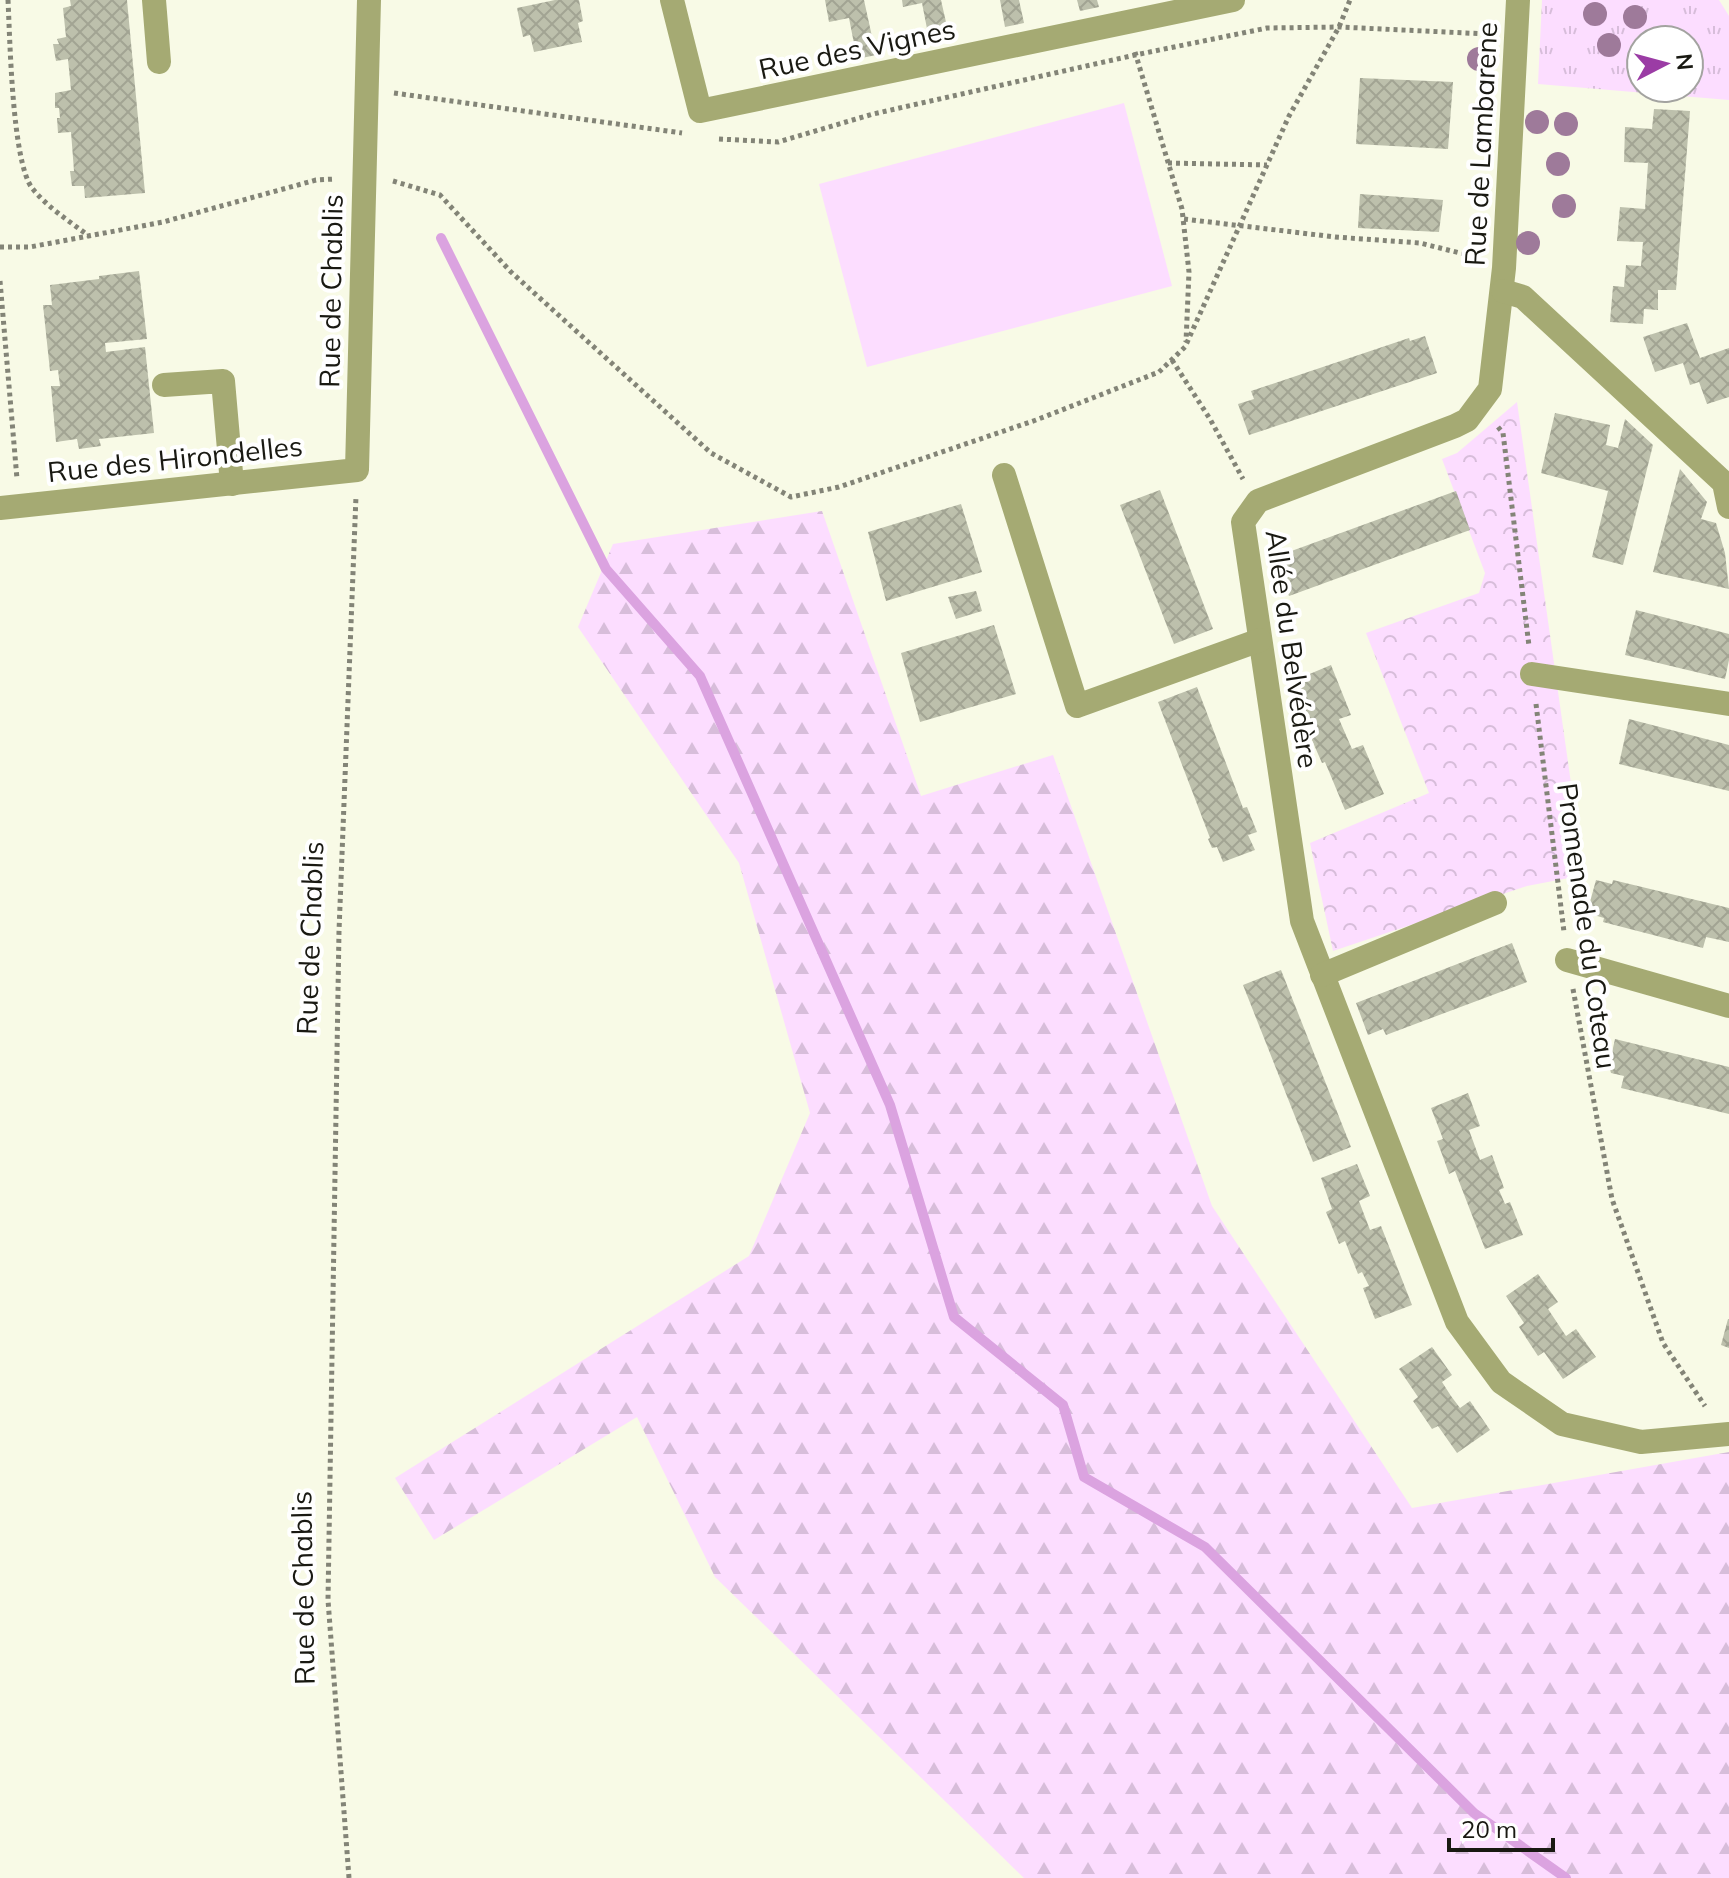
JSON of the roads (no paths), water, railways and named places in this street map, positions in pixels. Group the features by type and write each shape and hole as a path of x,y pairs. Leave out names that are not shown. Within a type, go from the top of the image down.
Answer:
{"street":[{"path":"154,0 159,62"},
{"name":"Rue de Chablis","path":"357,470 369,0"},
{"name":"Rue des Vignes","path":"672,0 700,111 1233,0"},
{"name":"Rue de Lambarene","path":"1504,280 1518,0"},
{"path":"1504,280 1727,490"},
{"name":"Allée du Belvédère","path":"1504,280 1490,389 1467,420 1258,501 1243,522 1302,921 1457,1322 1501,1382 1562,1424 1641,1442 1726,1434"},
{"path":"164,385 223,381 232,484"},
{"name":"Rue des Hirondelles","path":"5,507 357,470"},
{"path":"1004,475 1077,706 1260,640"},
{"path":"1532,674 1729,704"},
{"path":"1322,975 1495,903"},
{"path":"1567,960 1729,1006"}],"waterway":[{"path":"441,238 606,569 700,676 890,1105 954,1317 1063,1405 1084,1477 1205,1547 1474,1813 1566,1878"}]}
